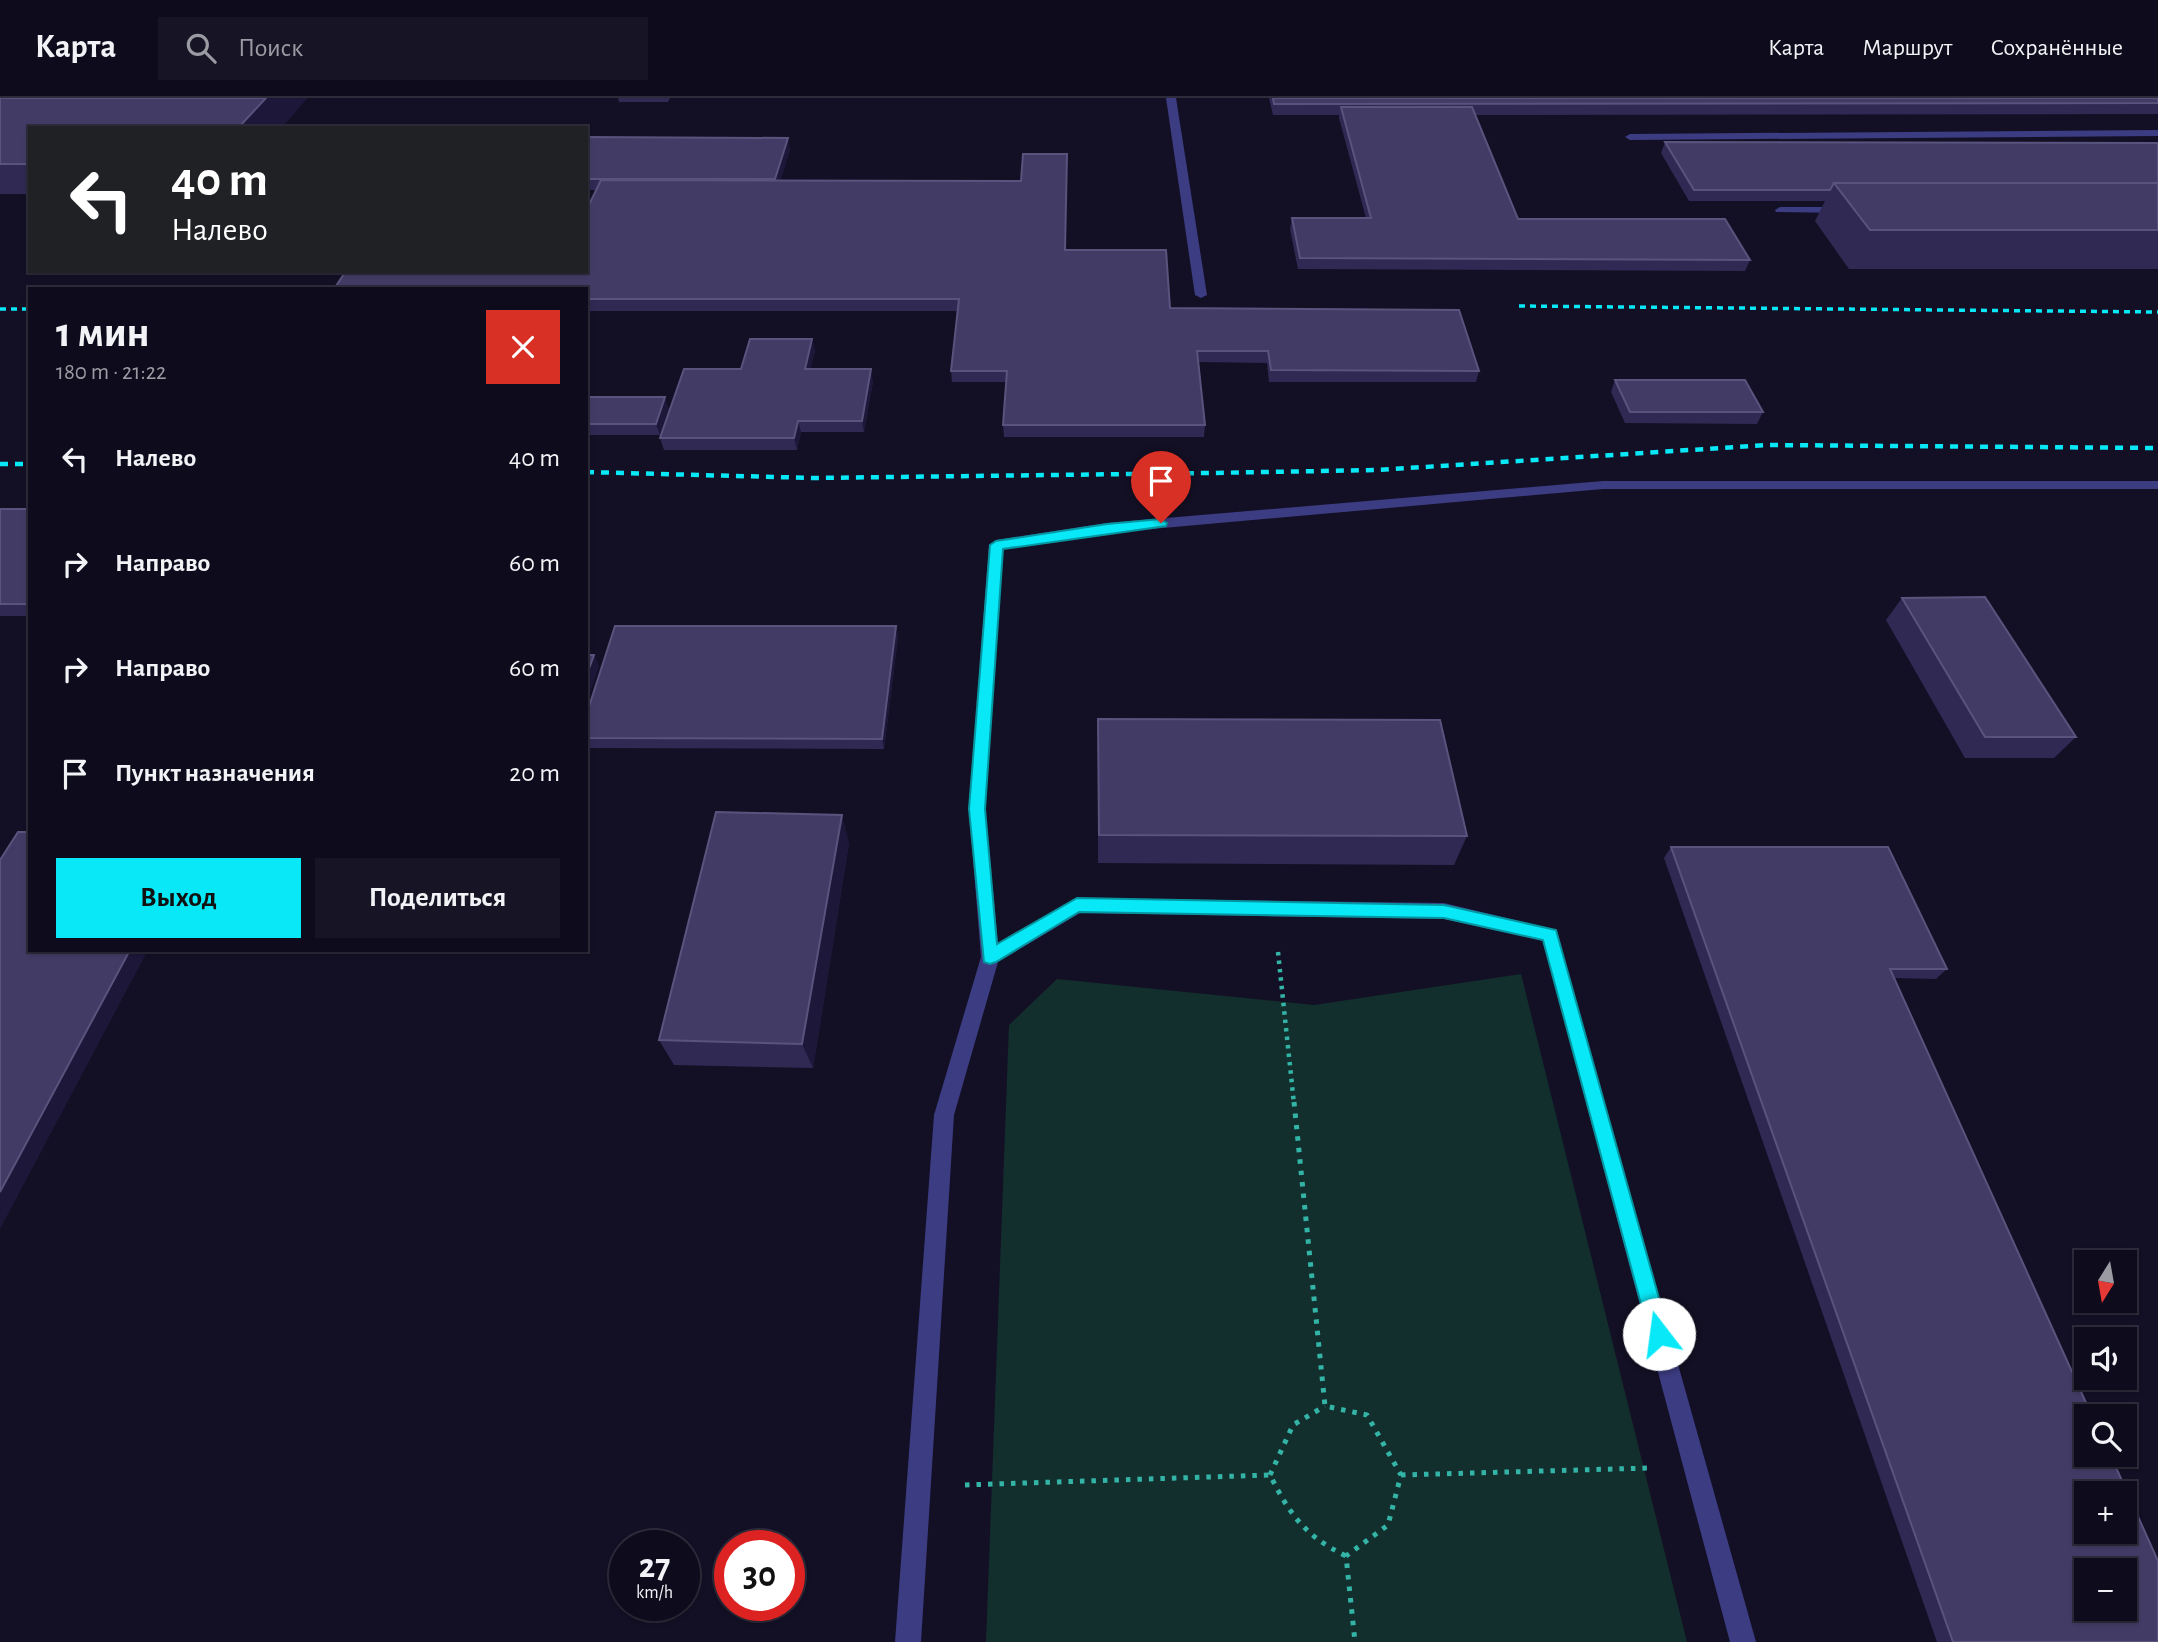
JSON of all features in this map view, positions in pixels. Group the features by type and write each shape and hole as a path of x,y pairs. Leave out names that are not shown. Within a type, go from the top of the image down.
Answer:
{"street":[{"path":"1171,98 1201,295"},
{"path":"1630,137 2158,133"},
{"path":"1780,210 1861,210"},
{"path":"908,1642 944,1115 990,957 977,809 996,545 1107,528 1603,485 2158,485"},
{"path":"990,957 1077,905 1444,911 1550,935 1743,1642"}],"path":[{"path":"1273,909 1325,1406"},
{"path":"1270,1475 1293,1425 1325,1406 1367,1415 1401,1475 1388,1525 1346,1556"},
{"path":"1401,1475 1695,1466"},
{"path":"919,1486 1270,1475"},
{"path":"1270,1475 1292,1518 1321,1545 1346,1556"},
{"path":"1346,1556 1355,1642"}],"green space":[{"path":"1521,974 1687,1642 986,1642 1009,1025 1057,979 1314,1005"}],"building":[{"path":"0,98 266,98 240,126 28,126 28,164 0,164"},
{"path":"1273,98 2158,98 2158,103 1274,104"},
{"path":"1341,107 1472,107 1518,219 1725,219 1750,260 1300,258 1292,218 1371,218"},
{"path":"588,137 788,138 775,179 588,179"},
{"path":"1665,142 2158,143 2158,183 1834,183 1830,190 1694,190"},
{"path":"1023,154 1067,154 1065,250 1166,250 1170,308 1459,310 1479,371 1271,370 1268,351 1197,351 1205,425 1003,425 1007,371 951,371 959,299 588,299 588,287 335,287 345,273 588,273 588,207 601,180 1021,181"},
{"path":"1834,183 2158,183 2158,230 1870,230"},
{"path":"750,339 812,339 805,369 871,369 862,421 798,421 794,438 660,438 684,369 741,369"},
{"path":"1615,380 1745,380 1763,412 1630,412"},
{"path":"588,397 665,397 656,424 588,424"},
{"path":"0,509 28,509 28,604 0,604"},
{"path":"1985,597 2076,737 1985,737 1902,598"},
{"path":"615,626 896,626 882,739 588,738 588,710"},
{"path":"588,655 594,655 588,672"},
{"path":"1098,719 1440,720 1467,836 1099,835"},
{"path":"716,812 842,815 802,1044 659,1040"},
{"path":"18,832 28,832 28,952 129,952 0,1192 0,860"},
{"path":"1671,847 1888,847 1947,969 1890,969 2074,1376 2074,1390 2080,1390 2087,1404 2074,1404 2074,1467 2116,1467 2122,1481 2074,1481 2074,1544 2137,1544 2137,1514 2158,1561 2158,1642 1953,1642"}],"railway":[{"path":"1519,306 2158,312"},
{"path":"0,309 28,309"},
{"path":"588,472 813,478 1210,473 1377,470 1768,445 2158,448"},
{"path":"0,464 28,464"}],"route":[{"path":"1161,523 1107,528 996,545 977,809 990,957 1077,905 1444,911 1550,935 1659,1334"}]}
